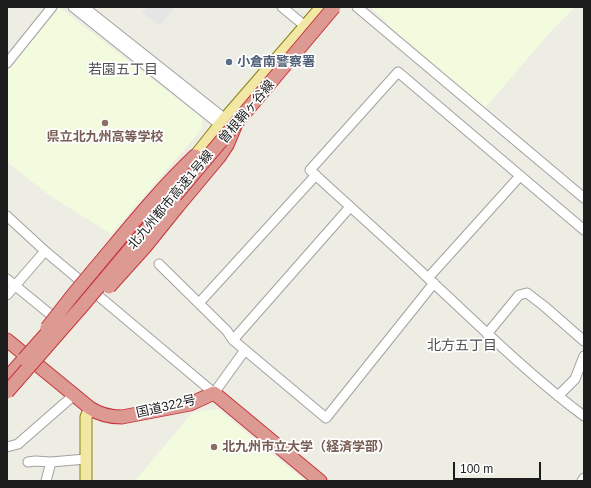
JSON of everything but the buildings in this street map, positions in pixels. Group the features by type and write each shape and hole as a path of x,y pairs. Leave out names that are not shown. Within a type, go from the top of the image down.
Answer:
{"highway":[{"name":"北九州都市高速1号線","path":"7,378 28,359 322,7"},
{"name":"北九州都市高速1号線","path":"7,394 94,293 334,7"},
{"path":"7,394 68,327 88,309 123,272 219,157 227,145 228,126"},
{"path":"28,359 72,296 160,192 195,156"},
{"name":"国道322号","path":"7,340 28,359 90,408 103,415 122,417 190,404 214,393 320,481"}],"main road":[{"name":"曽根鞘ヶ谷線","path":"28,359 96,294 141,241 188,182 228,126 305,26 322,7"},
{"name":"曽根鞘ヶ谷線","path":"28,359 56,319 183,172 195,156 228,126 334,7"},
{"path":"86,481 86,417 90,408"},
{"path":"90,408 93,422 93,481"}],"street":[{"path":"7,63 52,7"},
{"path":"73,7 228,126"},
{"path":"84,7 228,126"},
{"path":"282,7 305,26"},
{"path":"358,7 584,198"},
{"path":"584,230 398,72 310,170 431,280 487,334 558,396 584,416"},
{"path":"199,303 316,175"},
{"path":"159,264 227,331 233,340 326,418 431,280 520,176"},
{"path":"233,340 350,207"},
{"path":"7,216 45,251 214,393 245,350"},
{"path":"7,295 45,251"},
{"path":"7,279 56,319"},
{"path":"487,334 519,295 527,292 584,341"},
{"path":"558,396 575,379 584,356"},
{"path":"7,373 28,359"},
{"path":"7,399 28,359"},
{"path":"7,447 18,444 74,395"},
{"path":"28,462 86,459"},
{"path":"46,481 51,462"}],"shaded area":[{"name":"県立北九州高等学校","path":"59,7 202,118 202,129 111,234 49,195 7,162 7,71"},
{"path":"146,7 175,7 160,26 142,12"},
{"path":"370,7 575,7 553,29 485,108 389,26 385,20"},
{"name":"北九州市立大学（経済学部）","path":"218,409 305,481 135,481 192,413"}],"place":[{"name":"小倉南警察署","path":"229,62"},
{"name":"県立北九州高等学校","path":"105,123"},
{"name":"北九州市立大学（経済学部）","path":"214,447"}],"district":[{"name":"若園五丁目","path":"123,70"},
{"name":"北方五丁目","path":"462,346"}]}
